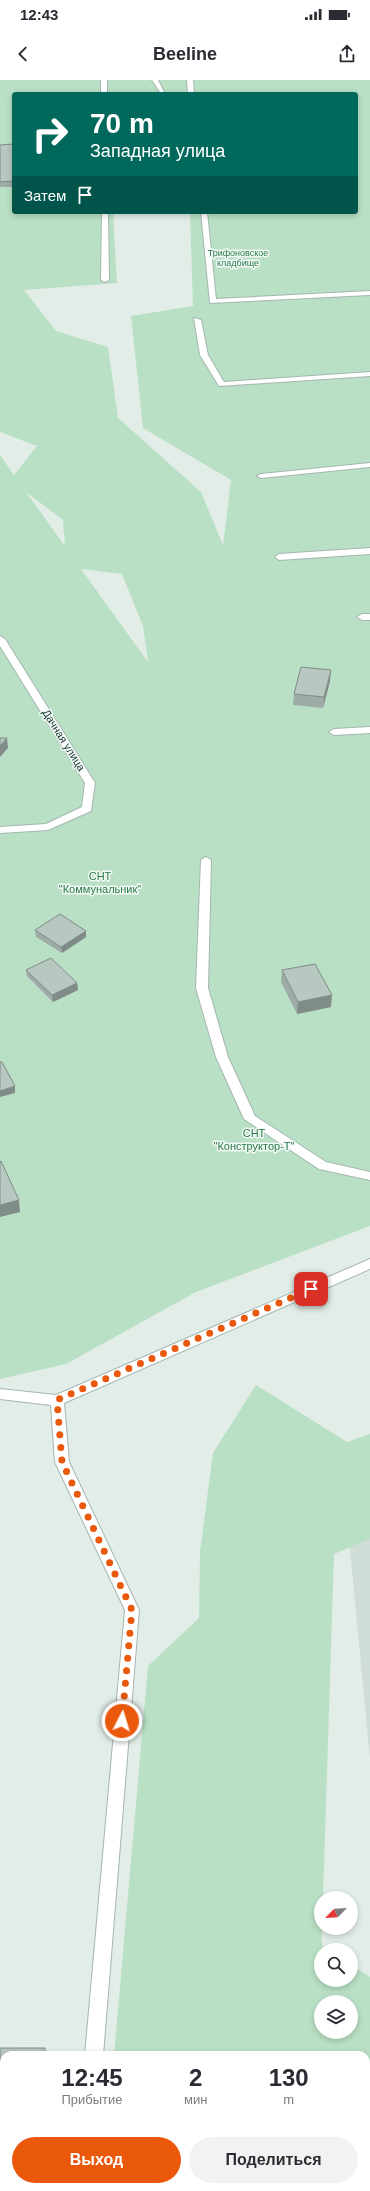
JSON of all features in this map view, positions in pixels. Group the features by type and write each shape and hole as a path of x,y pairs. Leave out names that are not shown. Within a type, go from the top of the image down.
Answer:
{"street":[{"path":"104,80 104,92"},
{"path":"155,80 162,91"},
{"path":"190,80 191,92"},
{"path":"105,214 105,280"},
{"path":"204,214 213,301 370,293"},
{"path":"197,320 204,355 222,384 370,374"},
{"path":"261,476 370,465"},
{"path":"278,557 370,551"},
{"name":"Дачная улица","path":"0,639 90,783 87,809 48,827 0,830"},
{"path":"334,732 370,730"},
{"path":"206,860 202,988 222,1058 250,1119 323,1166 370,1176"},
{"path":"0,1394 57,1400 370,1264"},
{"path":"57,1400 62,1462 132,1610 94,2051"}],"shaded area":[{"path":"347,1518 370,1518 370,1759"}],"green space":[{"path":"0,80 370,80 370,1226 196,1292 66,1364 0,1379 0,455 14,475 37,446 0,432","holes":["12,92 358,92 358,214 190,214 193,306 131,316 143,428 231,480 223,545 201,492 118,418 108,347 56,331 24,290 117,283 113,214 12,214","26,492 63,520 65,546","81,569 122,574 143,626 148,662"]},
{"path":"256,1385 347,1442 370,1434 370,1539 334,1554 323,1891 314,1891 314,1935 322,1935 322,1943 314,1943 314,1987 358,1987 358,1969 370,1977 370,2051 114,2051 148,1666 199,1618 200,1552 213,1453"}],"building":[{"path":"12,144 12,181 0,182 0,145"},
{"path":"301,667 331,670 324,697 294,694"},
{"path":"0,738 7,738 0,746"},
{"path":"60,914 86,931 61,947 35,930"},
{"path":"51,958 77,983 52,995 26,970"},
{"path":"315,964 332,995 298,1002 282,970"},
{"path":"0,1062 2,1062 15,1086 0,1091"},
{"path":"1,1161 19,1200 0,1205 0,1162"},
{"path":"0,2048 45,2048 45,2051 0,2051"}],"route":[{"path":"122,1721 132,1610 62,1462 57,1400 311,1289"}],"park label":[{"name":"Трифоновское кладбище","path":"238,258"},
{"name":"СНТ \"Коммунальник\"","path":"100,882"},
{"name":"СНТ \"Конструктор-Т\"","path":"254,1139"}]}
